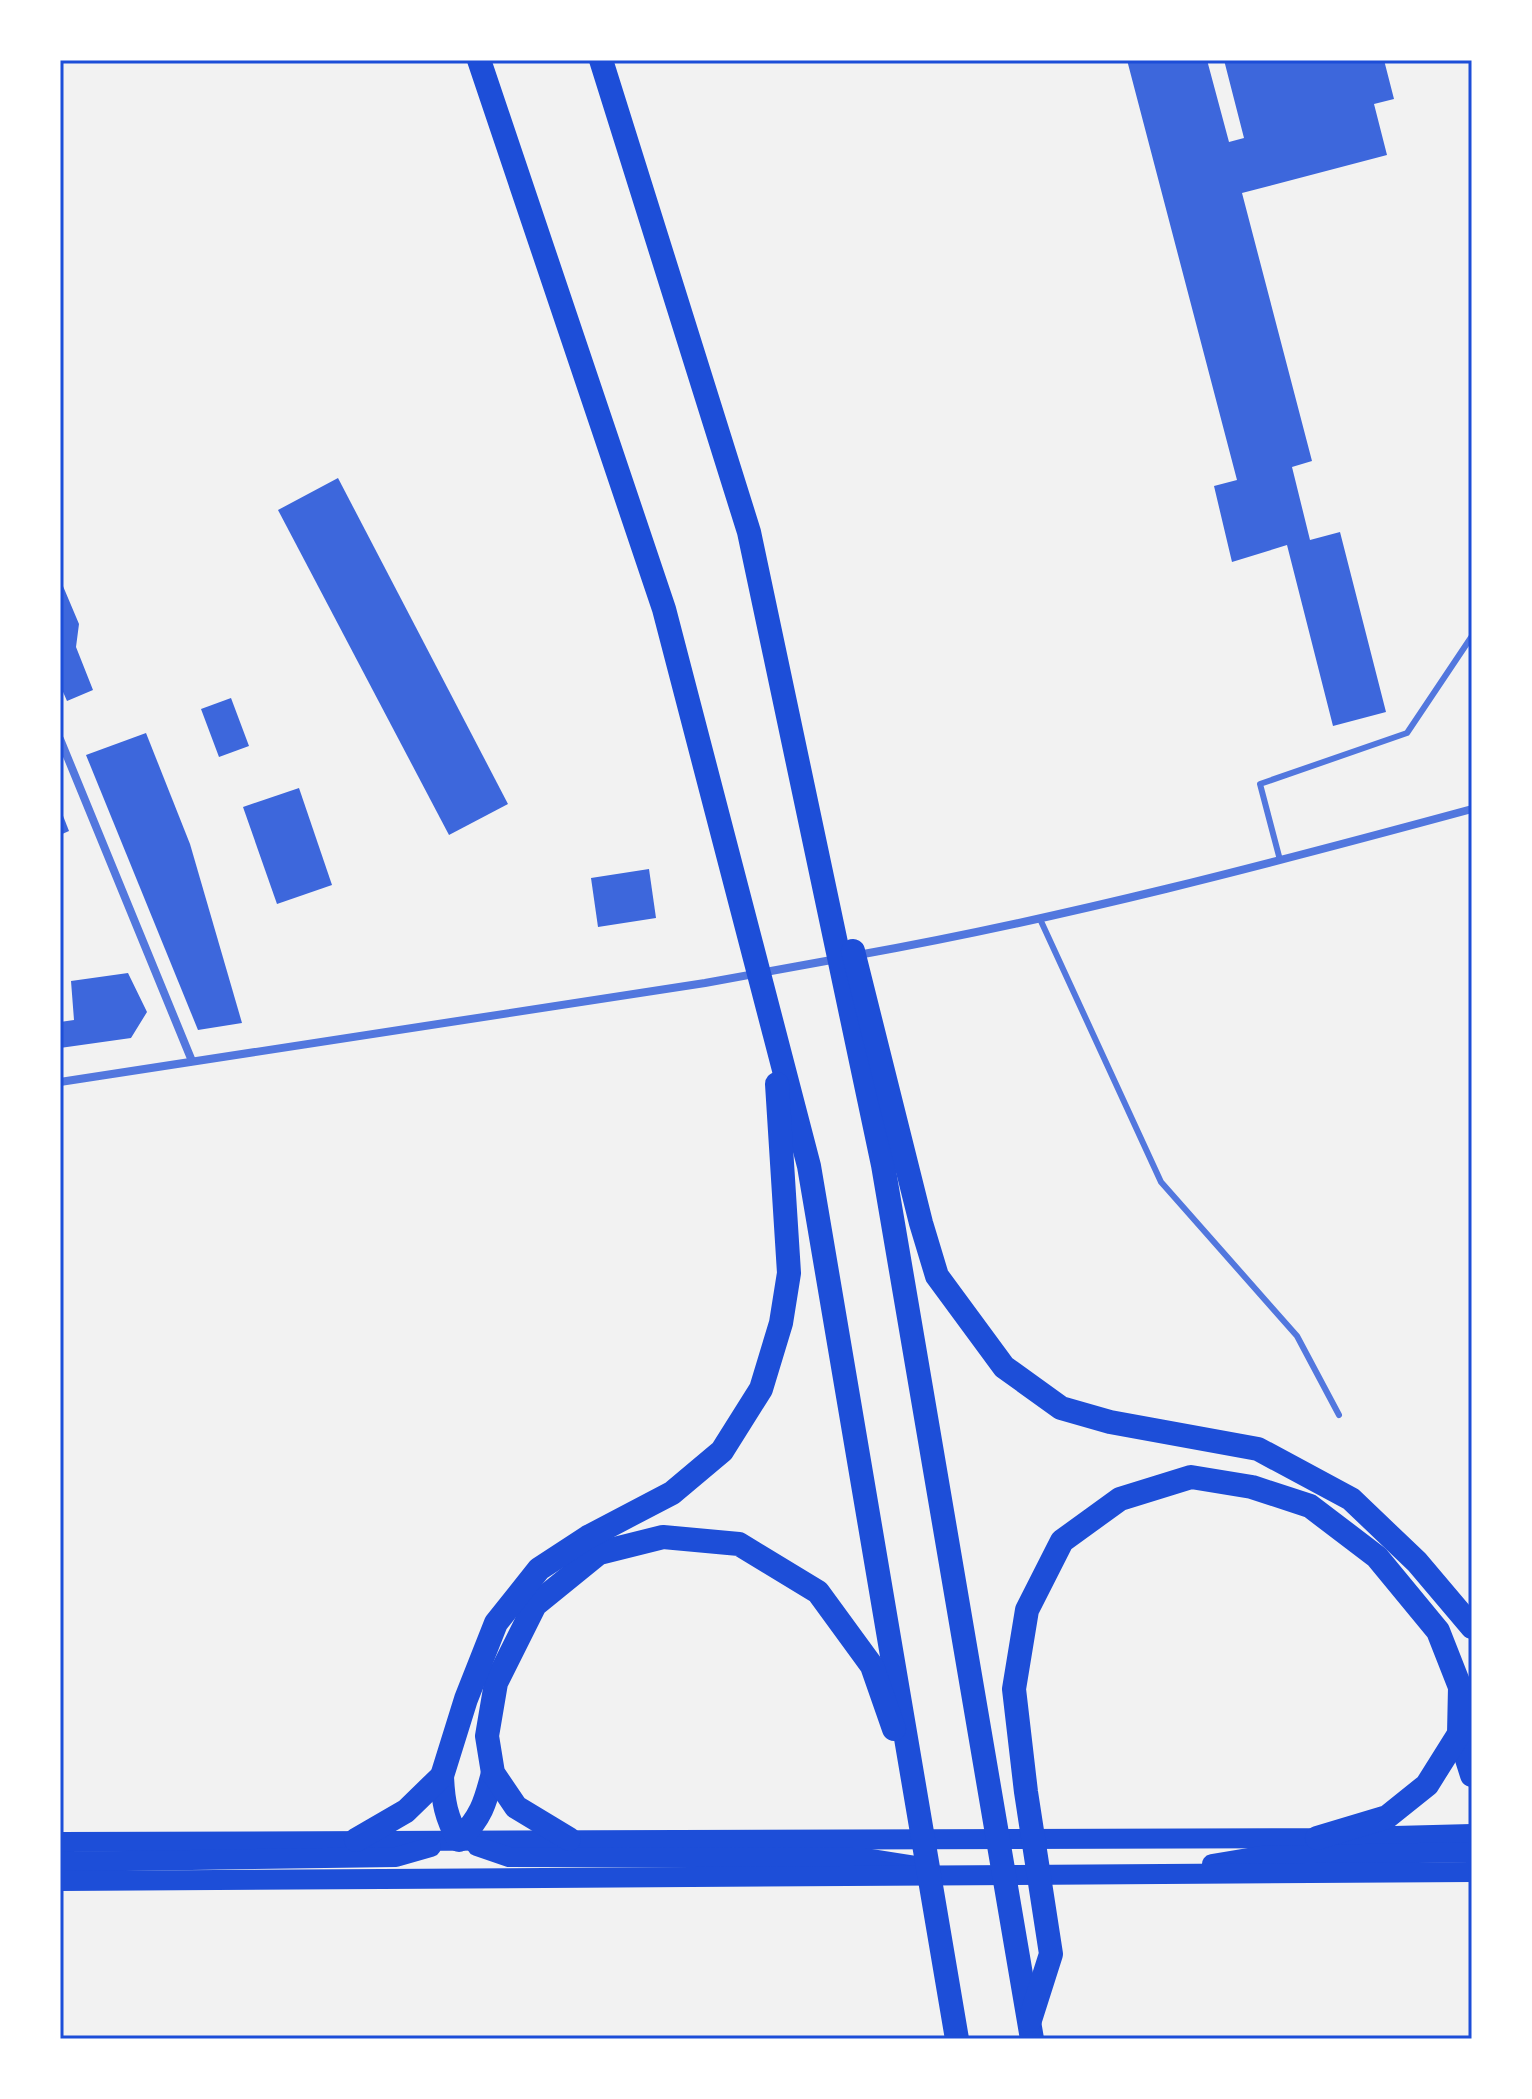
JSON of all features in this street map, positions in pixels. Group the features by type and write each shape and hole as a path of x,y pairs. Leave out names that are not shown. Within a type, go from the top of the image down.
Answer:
{"highway":[{"path":"479,60 664,609 809,1166 957,2039"},
{"path":"601,60 749,532 917,1208 937,1276 1004,1367 1061,1408 1110,1422 1258,1449 1351,1499 1417,1562 1472,1627"},
{"path":"749,532 883,1165 1031,2030"},
{"path":"774,1033 789,1273 781,1323 761,1389 722,1451 672,1493 588,1537 539,1569 496,1623 466,1699 442,1776 443,1802 448,1821 459,1840 485,1807 493,1773 487,1736 496,1683 535,1605 599,1553 663,1537 739,1544 818,1592 872,1666 917,1794"},
{"path":"1031,2030 1051,1954 1014,1689 1027,1610 1062,1541 1120,1499 1191,1477 1252,1487 1310,1506 1377,1557 1438,1631 1460,1687 1459,1734 1472,1775"},
{"path":"1317,1838 1387,1817 1427,1785 1459,1734"},
{"path":"493,1773 516,1807 569,1839"},
{"path":"356,1840 406,1811 442,1776"}],"main road":[{"path":"60,1842 1317,1838 1472,1834"},
{"path":"60,1862 396,1857 459,1840 509,1857 864,1858 979,1875"},
{"path":"1149,1874 1260,1856 1472,1852"},
{"path":"60,1881 1472,1872"}],"street":[{"path":"60,739 192,1061"},
{"path":"60,1082 705,983 903,947 1040,919 1472,809"}],"lane":[{"path":"1280,860 1260,784 1407,733 1472,636"},
{"path":"1040,919 1161,1182 1297,1336 1339,1415"}],"building":[{"path":"1127,60 1207,60 1229,142 1244,138 1224,60 1384,60 1394,99 1374,104 1387,155 1242,193 1312,461 1292,467 1310,540 1340,532 1386,712 1333,726 1287,545 1232,562 1214,486 1237,480"},
{"path":"338,478 508,804 449,835 278,510"},
{"path":"60,579 79,624 76,647 93,690 67,701 60,685"},
{"path":"231,698 249,746 219,757 201,709"},
{"path":"146,733 190,844 242,1023 198,1030 86,755"},
{"path":"299,788 332,885 277,904 243,807"},
{"path":"60,808 69,831 60,835"},
{"path":"649,869 656,918 598,927 591,878"},
{"path":"128,973 147,1012 131,1038 60,1048 60,1022 74,1020 71,981"}]}
